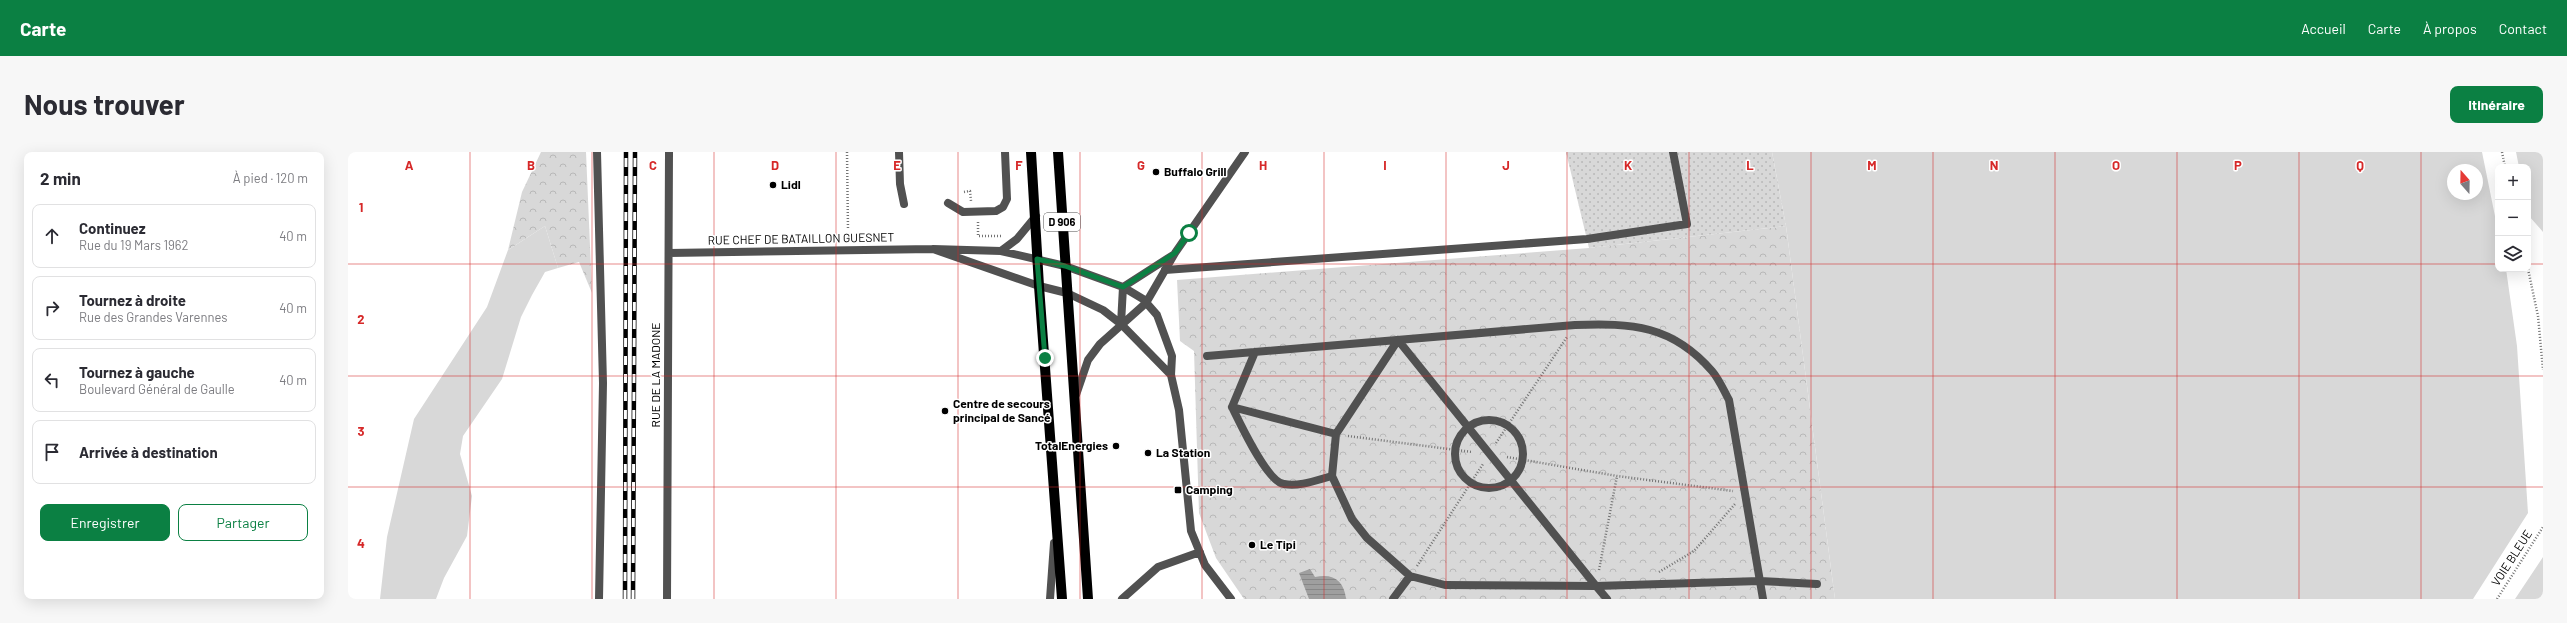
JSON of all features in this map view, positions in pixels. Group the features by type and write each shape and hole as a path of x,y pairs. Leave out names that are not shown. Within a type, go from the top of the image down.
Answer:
{"main road":[{"name":"D 906","path":"1031,152 1036,216 1037,259 1062,599"},
{"name":"D 906","path":"1058,152 1088,599"}],"street":[{"path":"597,152 603,383 600,599"},
{"name":"RUE DE LA MADONE","path":"667,599 669,152"},
{"path":"899,152 900,184 904,204"},
{"path":"948,203 963,212 996,211 1003,207 1008,199 1005,152"},
{"path":"1074,400 1088,360 1100,344 1120,324 1146,303 1175,253 1245,152"},
{"path":"1165,270 1579,240 1688,224 1673,152"},
{"path":"1001,251 1017,239 1036,216"},
{"name":"RUE CHEF DE BATAILLON GUESNET","path":"669,253 933,249 1001,251 1065,266 1123,287 1146,303 1157,315 1172,356 1171,375 1179,410 1191,531 1205,565 1231,599"},
{"name":"RUE CHEF DE BATAILLON GUESNET","path":"933,249 1039,286 1067,293 1103,310 1120,324 1171,375"},
{"path":"1120,324 1123,287 1175,253"},
{"path":"1207,356 1575,325 1621,324 1650,329 1681,343 1712,372 1729,400 1746,492 1763,599"},
{"path":"1398,340 1510,481 1607,599"},
{"path":"1398,340 1336,434 1332,476 1352,519 1367,538 1410,576 1445,585 1473,587 1596,586 1760,580 1817,584"},
{"path":"1232,407 1255,352"},
{"path":"1232,407 1336,434"},
{"path":"1232,407 1270,476 1282,484 1299,484 1332,476"},
{"path":"1488,420 1508,426 1520,441 1522,460 1516,475 1510,481 1491,488 1470,483 1458,469 1455,450 1461,433 1468,427 1488,420"},
{"path":"1050,599 1056,526"},
{"path":"1122,599 1158,567 1200,552"},
{"path":"1394,599 1410,576"}],"path":[{"path":"847,152 848,230"},
{"path":"2502,152 2504,164"},
{"path":"978,215 978,236 1007,236"},
{"path":"2529,272 2538,316 2543,370"},
{"path":"1336,434 1489,454 1617,476 1746,492"},
{"path":"1596,586 1617,476"},
{"path":"1655,574 1694,551 1746,492"},
{"name":"VOIE BLEUE","path":"2497,599 2543,527"}],"green space":[{"path":"541,152 586,152 592,293 579,262 558,268 545,226 508,250 522,192"},
{"path":"1566,152 1772,152 1786,226 1589,248"},
{"path":"1772,152 2482,152 2495,216 2495,272 2506,272 2517,346 2528,513 2473,599 1835,599 1786,226"},
{"path":"2516,152 2543,152 2543,232 2531,218 2531,164 2518,164"},
{"path":"545,226 558,268 545,272 521,317 502,379 463,436 460,454 472,496 467,536 444,578 436,599 380,599 387,537 414,419 487,307 508,250"},
{"path":"1786,226 1835,599 1244,599 1216,558 1199,513 1194,351 1180,341 1177,280 1589,248"},
{"path":"2543,557 2543,599 2515,599"}],"shaded area":[{"path":"1310,569 1315,577 1327,576 1336,579 1343,587 1346,599 1309,599 1299,573"}],"railway":[{"path":"625,599 626,152"},
{"path":"633,599 635,152"}],"place":[{"name":"Buffalo Grill","path":"1156,172"},
{"name":"Lidl","path":"773,185"},
{"name":"Centre de secours principal de Sancé","path":"945,411"},
{"name":"TotalEnergies","path":"1116,446"},
{"name":"La Station","path":"1148,453"},
{"name":"Camping","path":"1178,490"},
{"name":"Le Tipi","path":"1252,545"}],"route":[{"path":"1045,358 1037,259 1065,266 1123,287 1175,253 1189,233"}]}
